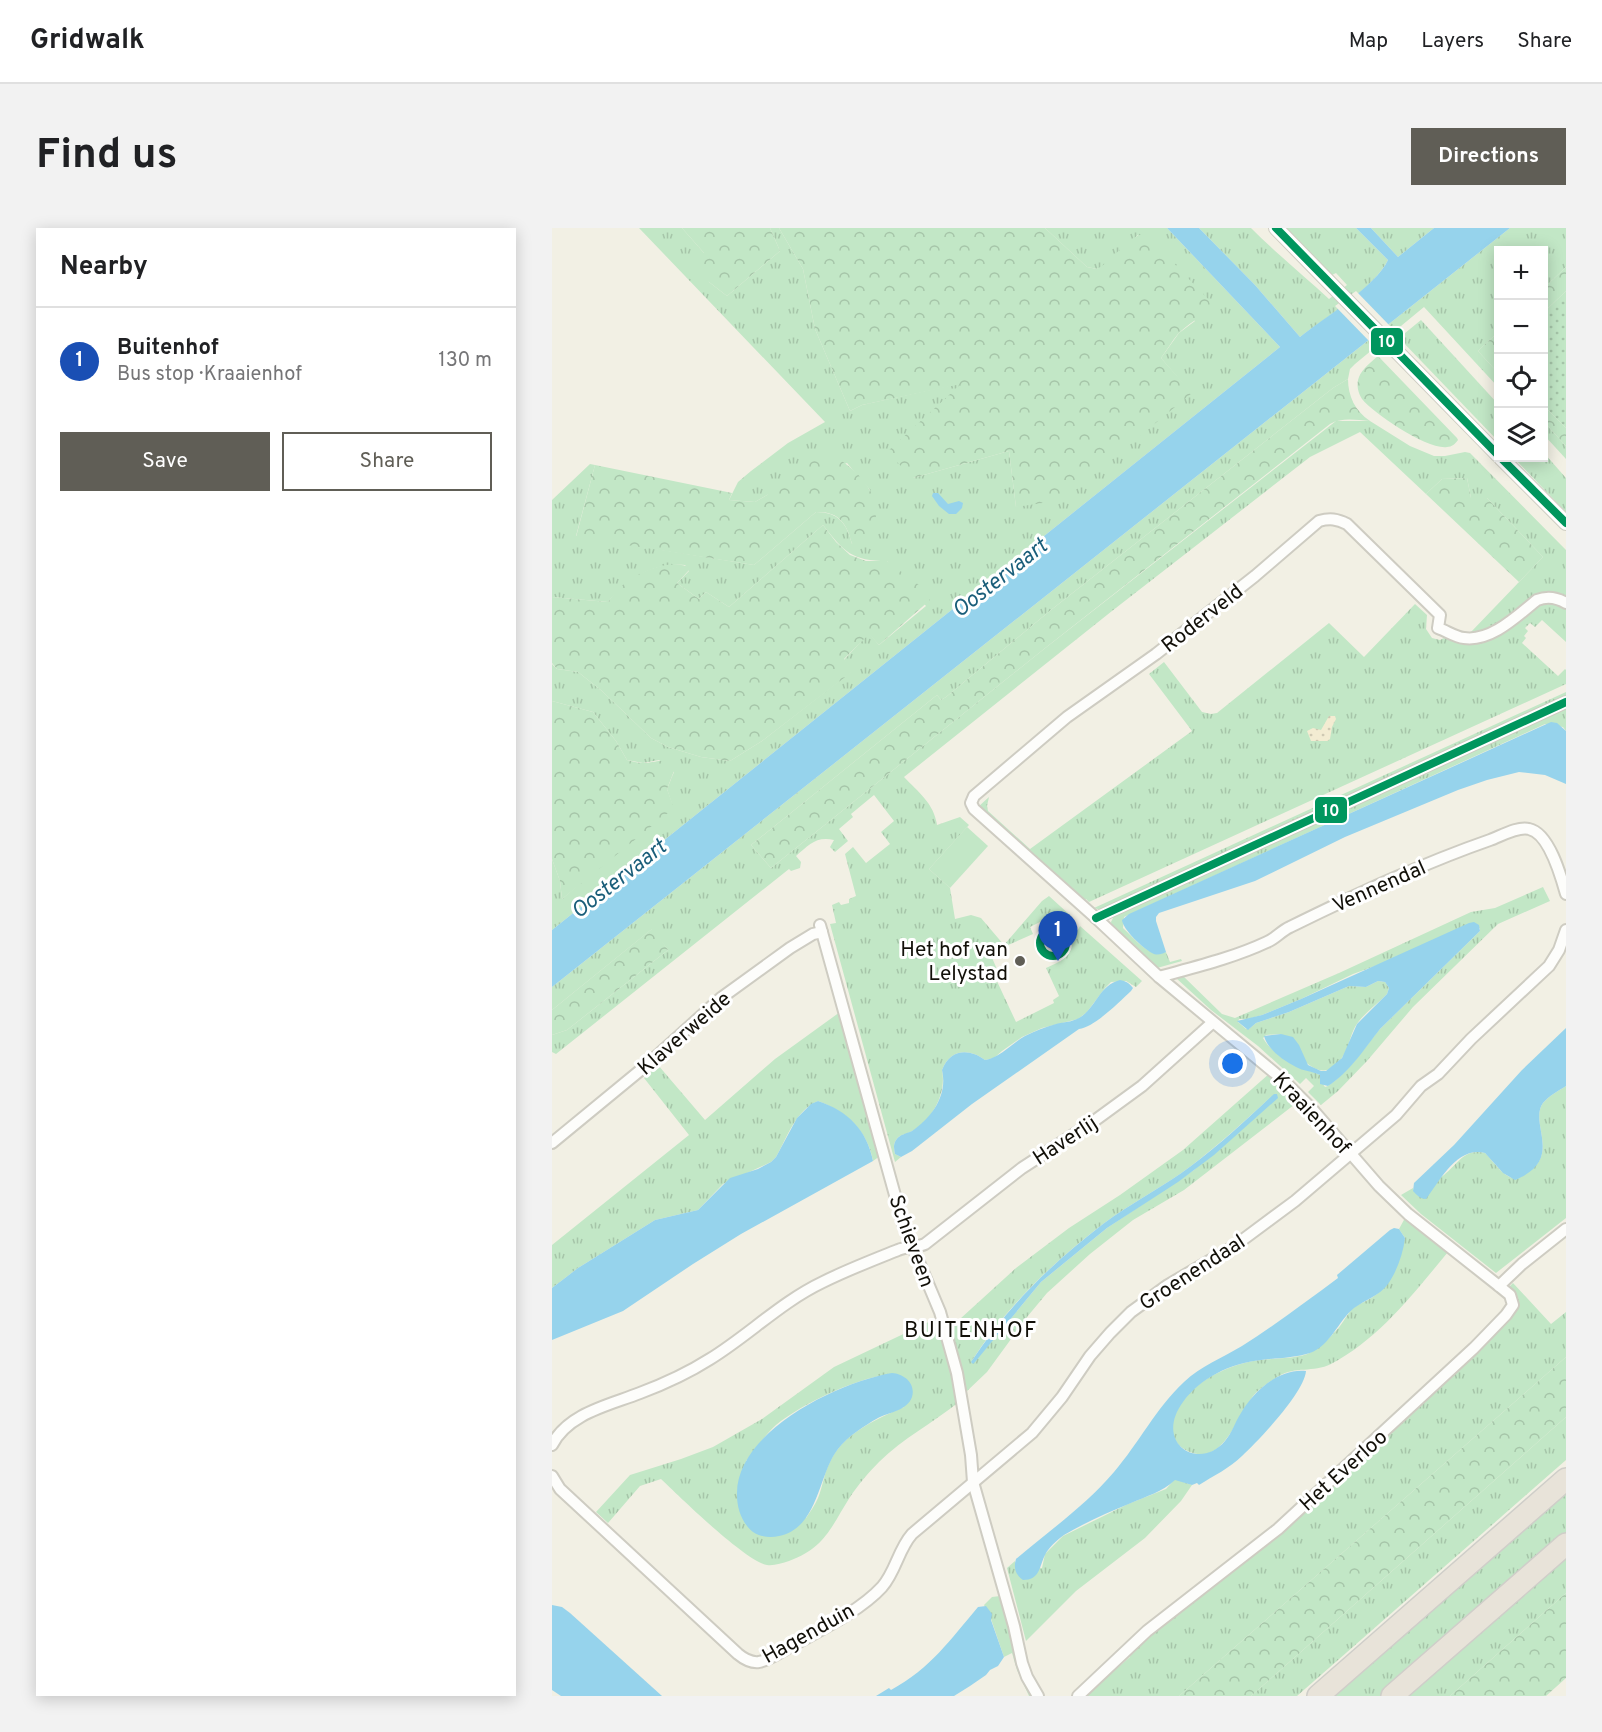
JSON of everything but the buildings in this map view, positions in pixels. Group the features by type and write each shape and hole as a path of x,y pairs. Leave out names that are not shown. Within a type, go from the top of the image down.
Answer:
{"highway":[{"path":"1318,1696 1566,1479"},
{"path":"1392,1696 1566,1544"}],"street":[{"path":"1276,228 1494,450"},
{"path":"1506,462 1566,523"},
{"name":"Roderveld","path":"1096,918 974,808 971,803 974,796 1066,717 1165,648 1319,521 1326,518 1337,519 1347,524 1440,615 1438,627 1462,638 1475,639 1490,634 1537,600 1545,597 1560,599 1566,603"},
{"path":"1096,918 1566,702"},
{"name":"Vennendal","path":"1159,977 1228,957 1270,941 1288,928 1396,877 1524,828 1537,832 1542,837 1554,860 1566,894"},
{"name":"Kraaienhof","path":"1096,918 1212,1023 1282,1079 1313,1110 1379,1186 1421,1226 1499,1286"},
{"name":"Klaverweide","path":"552,1143 648,1064 721,998 821,928"},
{"name":"Schieveen","path":"821,928 903,1224 911,1248 940,1312 957,1373 973,1482 1014,1626 1022,1663 1038,1696"},
{"path":"1351,1155 1396,1115 1427,1080 1438,1074 1471,1039 1549,966 1559,950 1566,930"},
{"name":"Haverlij","path":"911,1248 925,1244 1013,1174 1114,1108 1177,1057 1212,1023"},
{"name":"Groenendaal","path":"973,1482 1032,1433 1062,1397 1090,1356 1131,1312 1161,1290 1233,1247 1295,1201 1351,1155"},
{"path":"1499,1286 1522,1264 1566,1229"},
{"path":"552,1445 562,1431 579,1418 668,1381 710,1359 789,1302 823,1282 901,1248 911,1248"},
{"name":"Het Everloo","path":"1077,1696 1147,1631 1278,1529 1474,1348 1513,1305 1510,1295 1499,1286"},
{"name":"Hagenduin","path":"552,1476 560,1489 738,1654 749,1661 758,1662 823,1628 873,1596 892,1573 906,1541 912,1534 973,1482"}],"green space":[{"path":"639,228 682,228 704,253 709,282 727,296 780,251 770,228 779,228 803,269 815,329 850,411 862,405 962,383 913,478 1009,451 1016,507 1191,393 1161,358 1179,333 1195,321 1138,235 1104,266 1097,269 1087,267 1045,228 1167,228 1280,347 552,930 552,859 560,881 562,899 672,804 667,789 674,772 659,760 643,763 627,760 616,741 593,712 552,701 552,664 557,669 578,672 602,691 651,738 668,747 701,757 730,761 762,741 852,671 844,660 869,633 879,645 926,606 887,561 857,557 843,548 823,525 729,607 706,592 699,599 677,583 689,571 685,565 663,566 642,573 615,593 608,602 552,597 552,500 590,464 595,465 576,536 754,565 816,512 830,514 840,520 852,544 870,490 847,463 755,502 729,500 738,482 751,471 788,443 825,422"},
{"path":"682,228 770,228 780,251 727,296 696,268 704,253"},
{"path":"779,228 1045,228 1087,267 1097,269 1131,239 1145,233 1208,299 1210,304 1178,334 1161,358 1192,393 1062,500 1016,507 1009,451 913,478 887,452 961,384 862,405 850,411 815,329 803,269"},
{"path":"1199,228 1251,228 1329,299 1347,285 1336,273 1332,275 1286,228 1356,228 1388,260 1382,270 1361,291 1300,337 1255,285"},
{"path":"1371,228 1434,228 1398,257"},
{"path":"1510,228 1566,228 1566,267 1548,284 1548,246 1494,246 1494,336 1478,351 1494,369 1494,383 1424,307 1355,364 1350,369 1348,379 1333,388 1051,610 946,697 941,700 937,695 751,845 771,868 1044,649 1336,421 1370,421 1410,446 1434,456 1470,453 1566,550 1566,642 1542,620 1535,627 1530,623 1525,628 1528,631 1522,643 1558,676 1565,669 1566,684 1089,902 1086,899 1084,901 978,807 989,797 988,811 1030,849 1192,731 1149,674 1164,662 1202,712 1211,714 1217,713 1329,623 1364,657 1415,604 1427,615 1426,629 1432,638 1440,640 1448,636 1464,642 1475,642 1505,629 1539,602 1535,598 1506,621 1482,634 1469,636 1451,631 1470,633 1543,557 1487,498 1471,498 1467,478 1442,479 1426,494 1360,432 1310,457 904,777 929,804 937,825 960,817 969,825 929,869 950,888 955,919 971,915 981,918 1004,945 1049,896 1071,916 1057,923 1053,915 1046,918 1050,927 1044,920 1030,927 1033,934 990,953 999,974 995,977 1016,1022 1054,1003 1053,1000 1059,996 1046,968 1061,961 1080,926 1142,981 1136,987 1126,981 1111,982 1087,1012 1078,1019 1042,1028 1022,1037 994,1058 985,1060 966,1052 955,1054 945,1063 942,1070 942,1089 936,1107 924,1122 897,1138 894,1145 895,1154 901,1157 895,1162 830,924 836,923 832,905 839,902 841,905 849,903 849,899 856,896 845,854 853,847 866,863 890,844 881,832 894,821 874,795 851,814 853,817 839,829 848,841 835,852 830,847 834,840 817,840 809,845 796,856 801,862 800,868 791,871 789,869 556,1054 552,1052 552,1035 567,1030 668,950 652,929 552,1010 552,987"},
{"path":"1566,267 1566,291 1548,308 1548,284"},
{"path":"1566,291 1566,428 1548,410 1548,308"},
{"path":"1421,320 1494,400 1494,437 1399,338"},
{"path":"1494,336 1494,369 1478,351"},
{"path":"1378,356 1457,438 1455,444 1449,447 1427,443 1389,422 1362,399 1358,388 1359,377 1364,368"},
{"path":"1348,379 1353,403 1370,421 1344,420 1330,424 771,868 751,845 937,695 941,700 946,697 1051,610 1333,388"},
{"path":"1548,410 1566,428 1566,446 1548,426"},
{"path":"1548,426 1566,446 1566,459 1548,439"},
{"path":"822,453 832,456 854,470 863,480 875,502 876,514 873,525 867,533 852,544 844,524 836,516 824,512 816,512 754,565 576,537 595,465 732,493 729,500 755,502 767,495 813,456"},
{"path":"1548,458 1566,478 1566,512 1518,462 1548,462"},
{"path":"1467,478 1471,498 1487,498 1543,557 1519,582 1426,494 1442,479"},
{"path":"823,525 850,555 866,561 887,561 927,591 930,600 879,645 869,634 844,659 853,671 762,741 730,761 701,757 668,747 651,738 602,691 578,672 557,669 552,663 552,597 608,602 625,583 650,569 667,565 684,565 691,568 677,583 699,599 706,592 729,607"},
{"path":"1566,692 1566,697 1101,910 1094,908"},
{"path":"552,701 593,712 616,741 627,760 643,763 664,761 674,771 667,789 674,808 562,899 560,881 552,859"},
{"path":"1566,707 1566,731 1563,727 1545,724 1124,917 1123,928 1148,950 1154,953 1166,952 1170,962 1181,959 1182,961 1157,968 1112,927 1111,922 1115,914"},
{"path":"967,827 988,846 950,888 929,869"},
{"path":"1543,887 1550,901 1498,924 1413,1007 1367,1061 1321,1105 1308,1092 1314,1086 1306,1078 1300,1084 1176,978 1181,974 1222,1014 1235,1018 1471,912 1495,908","holes":["1480,928 1480,931 1380,1029 1349,1067 1328,1086 1325,1087 1320,1080 1320,1075 1274,1052 1263,1038 1266,1035 1281,1034 1302,1058 1318,1070 1326,1070 1335,1066 1347,1049 1358,1022 1387,994 1389,988 1385,982 1378,981 1366,987 1349,986 1289,1012 1256,1023 1249,1029 1238,1022 1239,1019 1262,1015 1301,999 1353,974"]},
{"path":"653,928 668,950 567,1030 552,1035 552,1010"},
{"path":"840,1012 880,1156 873,1161 861,1131 838,1110 818,1101 803,1111 771,1162 723,1184 698,1210 655,1220 578,1268 552,1288 552,1245 689,1135 644,1078 658,1065 705,1120 775,1059"},
{"path":"1270,1073 1299,1101 1184,1190 1133,1220 1090,1254 1047,1293 987,1372 966,1392 949,1329 1016,1268 1069,1228 1183,1150","holes":["1274,1094 1194,1170 1107,1228 1041,1282 998,1334 971,1362 1014,1305 1066,1254 1114,1216 1191,1166"]},
{"path":"1566,1086 1566,1218 1496,1273 1421,1214 1401,1195 1440,1177 1466,1155 1472,1153 1485,1153 1502,1172 1515,1179 1530,1171 1539,1162 1542,1152 1539,1121 1543,1103"},
{"path":"1405,1218 1448,1252 1395,1314 1365,1341 1331,1364 1285,1373 1256,1392 1233,1430 1217,1448 1208,1453 1197,1454 1180,1446 1172,1431 1174,1416 1181,1403 1203,1382 1217,1373 1246,1363 1308,1354 1331,1336 1353,1308 1377,1294 1405,1238 1399,1229"},
{"path":"1513,1283 1551,1324 1566,1312 1566,1357 1179,1696 1083,1696 1111,1669 1116,1669 1130,1657 1130,1651 1180,1610 1515,1310 1509,1287"},
{"path":"937,1318 946,1345 959,1402 898,1445 879,1462 853,1492 826,1535 811,1550 789,1561 772,1565 757,1561 729,1541 661,1479 640,1486 608,1523 596,1512 630,1475 713,1447 762,1419 834,1367","holes":["898,1374 904,1407 862,1428 843,1443 830,1462 818,1498 806,1518 746,1461 776,1425 817,1399 851,1384 884,1375"]},
{"path":"1566,1357 1566,1417 1251,1696 1179,1696"},
{"path":"1566,1417 1566,1460 1297,1696 1251,1696"},
{"path":"1175,1479 1192,1485 1181,1501 1145,1538 1076,1591 1026,1641 1007,1568 1015,1561 1015,1565 1042,1568 1045,1554 1063,1536 1128,1504 1166,1489"},
{"path":"1566,1483 1566,1533 1380,1696 1323,1696"},
{"path":"1566,1555 1566,1593 1450,1696 1406,1696"},
{"path":"1566,1593 1566,1678 1546,1696 1450,1696"},
{"path":"1000,1596 1019,1667 1034,1696 1029,1696 1012,1653 1004,1657 984,1605 992,1597"}],"sand":[{"path":"1329,716 1335,716 1336,719 1330,739 1311,741 1307,731 1313,728 1321,730"}],"water":[{"name":"Oostervaart","path":"1167,228 1199,228 1255,285 1300,337 1361,291 1382,270 1388,260 1356,228 1371,228 1398,257 1434,228 1510,228 552,987 552,930 1280,347"},
{"path":"933,493 938,493 948,504 959,501 963,503 962,508 956,514 949,514 939,506 932,496"},
{"path":"1551,722 1557,723 1566,731 1566,784 1545,775 1519,772 1487,780 1345,837 1255,881 1159,913 1156,921 1166,952 1158,955 1144,947 1123,924 1122,920 1129,914"},
{"path":"1474,922 1479,925 1480,931 1380,1029 1350,1067 1328,1086 1320,1084 1320,1075 1299,1068 1281,1058 1272,1050 1264,1036 1281,1034 1293,1037 1308,1065 1326,1071 1342,1058 1357,1024 1387,994 1389,988 1385,982 1378,981 1366,987 1349,986 1289,1012 1256,1023 1248,1030 1237,1021 1262,1015 1301,999"},
{"path":"1120,980 1127,982 1133,988 1099,1019 1079,1029 972,1104 912,1151 901,1157 895,1154 894,1145 898,1138 912,1131 937,1105 943,1088 942,1070 945,1063 955,1054 966,1052 985,1060 990,1059 1029,1034 1048,1026 1079,1018 1090,1009 1107,987"},
{"path":"1566,1028 1566,1086 1545,1100 1540,1111 1542,1152 1539,1162 1530,1172 1515,1180 1503,1173 1485,1153 1475,1152 1466,1155 1450,1167 1426,1199 1417,1195 1413,1191 1414,1183 1454,1145 1522,1070"},
{"path":"1274,1094 1277,1094 1278,1098 1214,1155 1178,1182 1107,1228 1041,1282 975,1362 973,1364 971,1362 1031,1287 1084,1239 1114,1216 1202,1158"},
{"path":"818,1101 838,1110 854,1123 866,1140 873,1161 741,1234 623,1311 552,1340 552,1288 578,1268 655,1220 698,1210 730,1178 771,1162 797,1118 811,1104"},
{"path":"1394,1228 1399,1229 1405,1238 1399,1262 1388,1284 1380,1292 1354,1308 1317,1350 1304,1355 1250,1362 1228,1368 1207,1379 1183,1402 1175,1417 1173,1430 1176,1441 1192,1453 1203,1454 1215,1450 1225,1441 1246,1405 1260,1389 1286,1373 1306,1371 1298,1391 1289,1403 1242,1456 1199,1485 1175,1480 1165,1488 1080,1526 1064,1535 1050,1547 1033,1578 1023,1580 1019,1576 1015,1568 1016,1559 1103,1484 1123,1461 1165,1403 1184,1382 1303,1304 1338,1278 1337,1275"},
{"path":"892,1373 905,1377 911,1384 913,1392 910,1402 867,1424 842,1444 831,1460 816,1499 802,1523 792,1531 779,1536 762,1536 753,1532 741,1515 737,1495 741,1472 753,1451 771,1431 819,1399 870,1378"},
{"path":"552,1605 562,1607 570,1613 662,1696 561,1696 552,1690"},
{"path":"986,1606 992,1614 991,1620 1004,1657 998,1666 954,1696 876,1696 889,1688 891,1690 929,1663 978,1607"}],"pier":[{"path":"1356,291 1390,326 1370,342 1335,306"}],"transit line":[{"name":"10","path":"1276,228 1494,451"},
{"name":"10","path":"1505,462 1566,523"},
{"name":"10","path":"1096,918 1566,702"},
{"name":"10","path":"1053,930 1062,934 1066,943 1062,952 1053,956 1044,952 1040,943 1044,934 1053,930"}],"place":[{"name":"Het hof van Lelystad","path":"1020,961"},
{"name":"Buitenhof","path":"1058,961"}],"district":[{"name":"BUITENHOF","path":"971,1329"}]}
